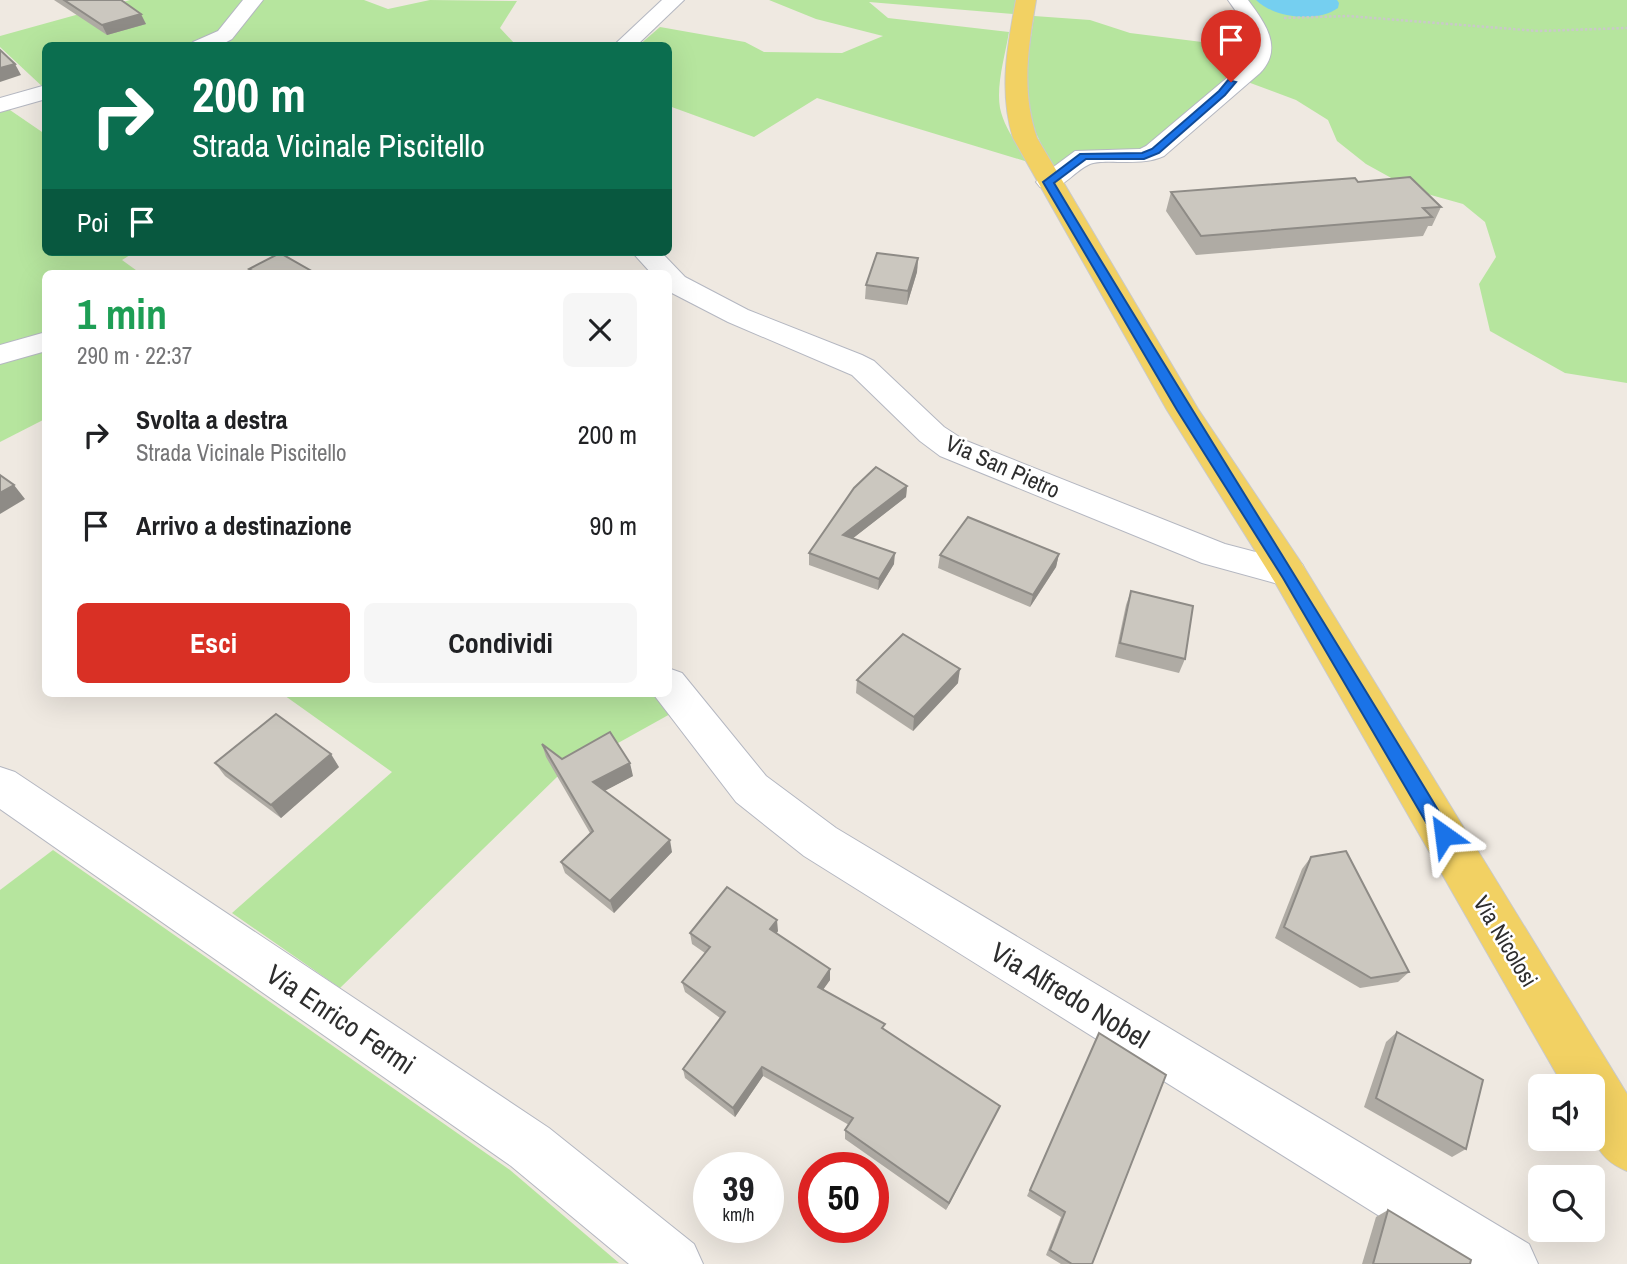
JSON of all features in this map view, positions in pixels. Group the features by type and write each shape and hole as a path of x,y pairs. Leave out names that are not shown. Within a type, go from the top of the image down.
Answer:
{"main road":[{"name":"Via Nicolosi","path":"1026,0 1013,90 1016,115 1049,182 1183,410 1289,574 1627,1144"}],"street":[{"path":"209,42 225,35 253,0"},
{"path":"627,42 674,0"},
{"path":"1049,182 1084,156 1144,156 1172,139 1231,82 1256,65 1263,48 1251,20 1238,0"},
{"path":"0,105 42,93"},
{"name":"Via San Pietro","path":"650,256 663,270"},
{"name":"Via San Pietro","path":"672,280 738,316 863,368 932,435 952,448 1215,554 1289,574"},
{"path":"0,355 42,342"},
{"name":"Via Alfredo Nobel","path":"672,689 751,789 820,842 1509,1264"},
{"name":"Via Enrico Fermi","path":"0,785 530,1147 674,1264"}],"path":[{"path":"1251,20 1348,16 1538,31 1627,28"}],"green space":[{"path":"130,0 249,0 216,37 198,42 42,42 42,86 0,47 0,36"},
{"path":"258,0 364,0 388,9 430,0 517,1 500,28 513,42 215,42"},
{"path":"769,0 1016,0 1013,14 869,2 888,18 1009,32 1000,80 1000,108 1008,129 1028,162 817,98 754,137 672,107 672,42 643,42 660,27 745,42 764,52 842,53 883,36 816,19"},
{"path":"1246,0 1627,0 1627,383 1565,373 1490,331 1479,284 1496,257 1485,222 1463,204 1413,190 1366,164 1337,141 1328,120 1296,100 1245,81 1264,56 1270,41"},
{"path":"1034,16 1090,20 1130,33 1258,49 1249,64 1224,79 1209,100 1152,147 1054,171 1027,114 1026,71"},
{"path":"7,108 42,132 42,256 128,256 122,260 136,270 42,270 42,338 0,351 0,110"},
{"path":"42,348 42,421 0,442 0,360"},
{"path":"287,697 661,697 672,713 557,777 340,988 232,913 392,772"},
{"path":"53,850 510,1170 619,1263 0,1264 0,890"}],"water":[{"path":"1256,0 1337,0 1339,3 1338,8 1329,13 1308,17 1273,11"}],"building":[{"path":"64,0 121,0 141,14 102,25"},
{"path":"0,50 15,64 0,68"},
{"path":"1410,177 1441,207 1423,208 1432,217 1201,236 1171,192 1355,178 1358,182"},
{"path":"877,253 918,258 908,291 866,285"},
{"path":"274,256 285,256 310,270 251,270"},
{"path":"876,467 907,486 843,535 895,553 879,579 809,553 854,488"},
{"path":"0,475 14,485 0,493"},
{"path":"968,517 1059,554 1033,595 940,555"},
{"path":"1131,591 1193,606 1185,659 1120,643"},
{"path":"903,634 960,669 914,717 857,680"},
{"path":"276,714 331,754 271,805 215,763"},
{"path":"610,732 630,763 593,782 670,840 610,901 561,862 593,831 542,744 562,759"},
{"path":"1346,851 1409,972 1371,978 1284,927 1311,857"},
{"path":"727,887 777,920 770,929 830,969 818,987 885,1024 882,1028 1000,1106 949,1203 889,1161 889,1152 876,1152 845,1130 853,1118 762,1067 733,1108 683,1069 725,1012 682,982 710,947 690,933"},
{"path":"1397,1032 1483,1080 1466,1149 1376,1098"},
{"path":"1099,1033 1166,1075 1092,1264 1072,1264 1050,1250 1065,1212 1030,1190"},
{"path":"1388,1210 1471,1260 1470,1264 1373,1264"}],"route":[{"path":"1231,82 1209,106 1195,114 1172,139 1155,151 1144,156 1084,156 1049,182 1183,410 1289,574 1444,835"}]}
